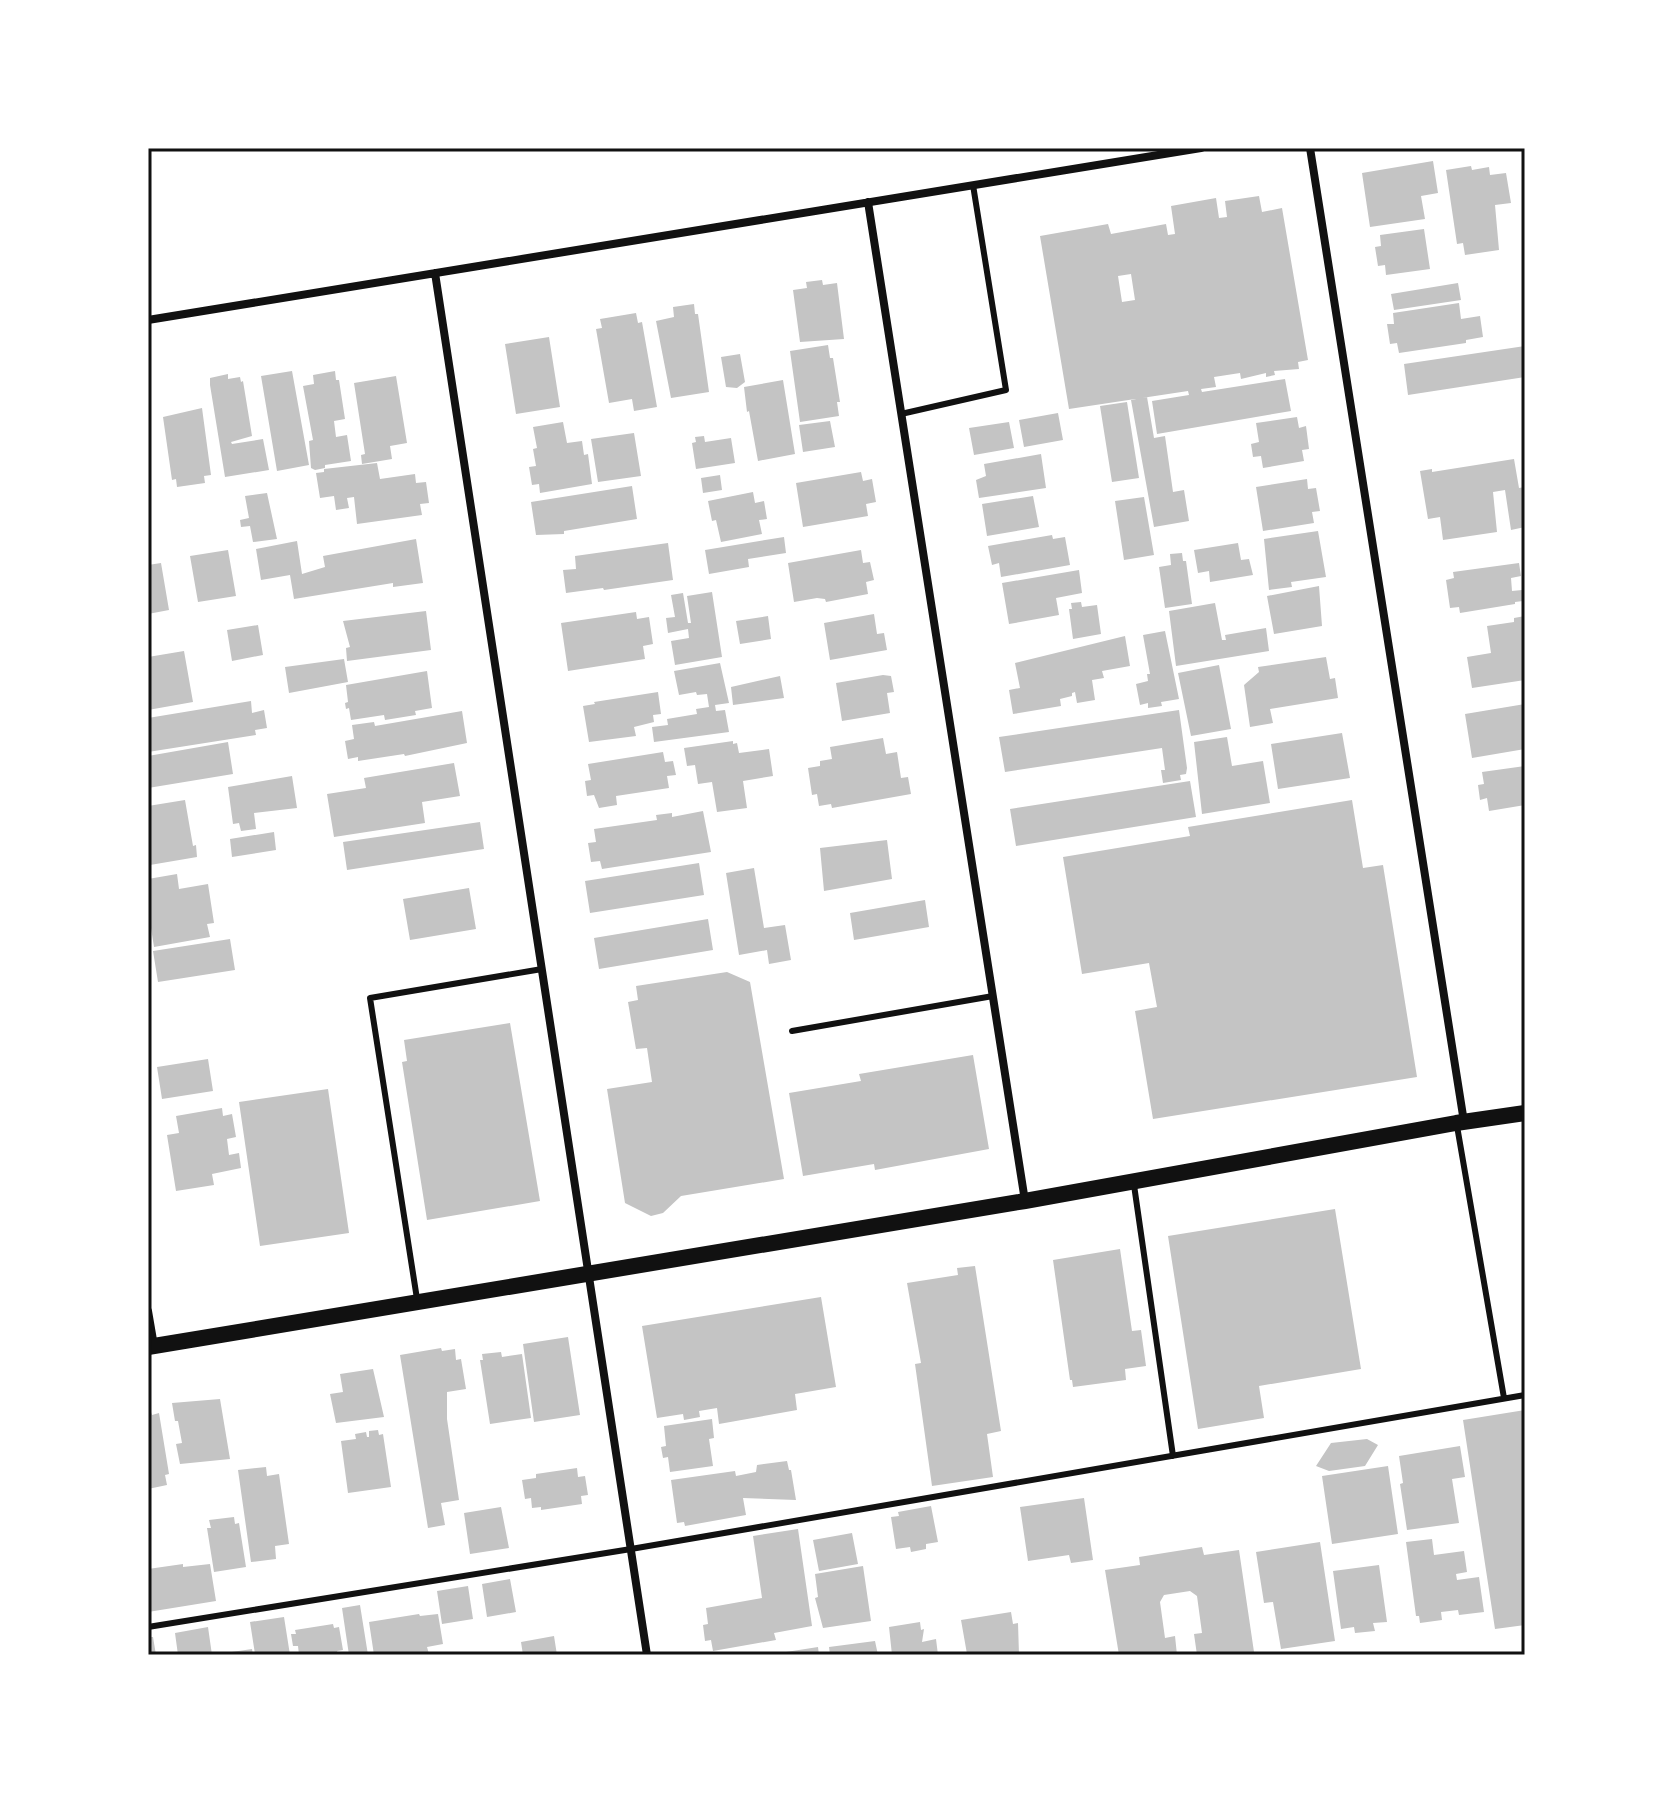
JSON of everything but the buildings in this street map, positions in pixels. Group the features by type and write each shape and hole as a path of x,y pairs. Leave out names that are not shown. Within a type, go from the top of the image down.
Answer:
{"main road":[{"path":"151,1346 1025,1201 1460,1122 1525,1113"}],"street":[{"path":"148,320 1201,148"},
{"path":"1310,148 1460,1122"},
{"path":"868,202 1025,1201"},
{"path":"435,273 647,1655"},
{"path":"148,1311 151,1346"}],"lane":[{"path":"901,414 1006,390 973,185"},
{"path":"417,1302 370,998 542,969"},
{"path":"792,1031 993,996"},
{"path":"1460,1122 1504,1398"},
{"path":"1134,1181 1173,1456"},
{"path":"148,1627 631,1549 1525,1395"}]}
